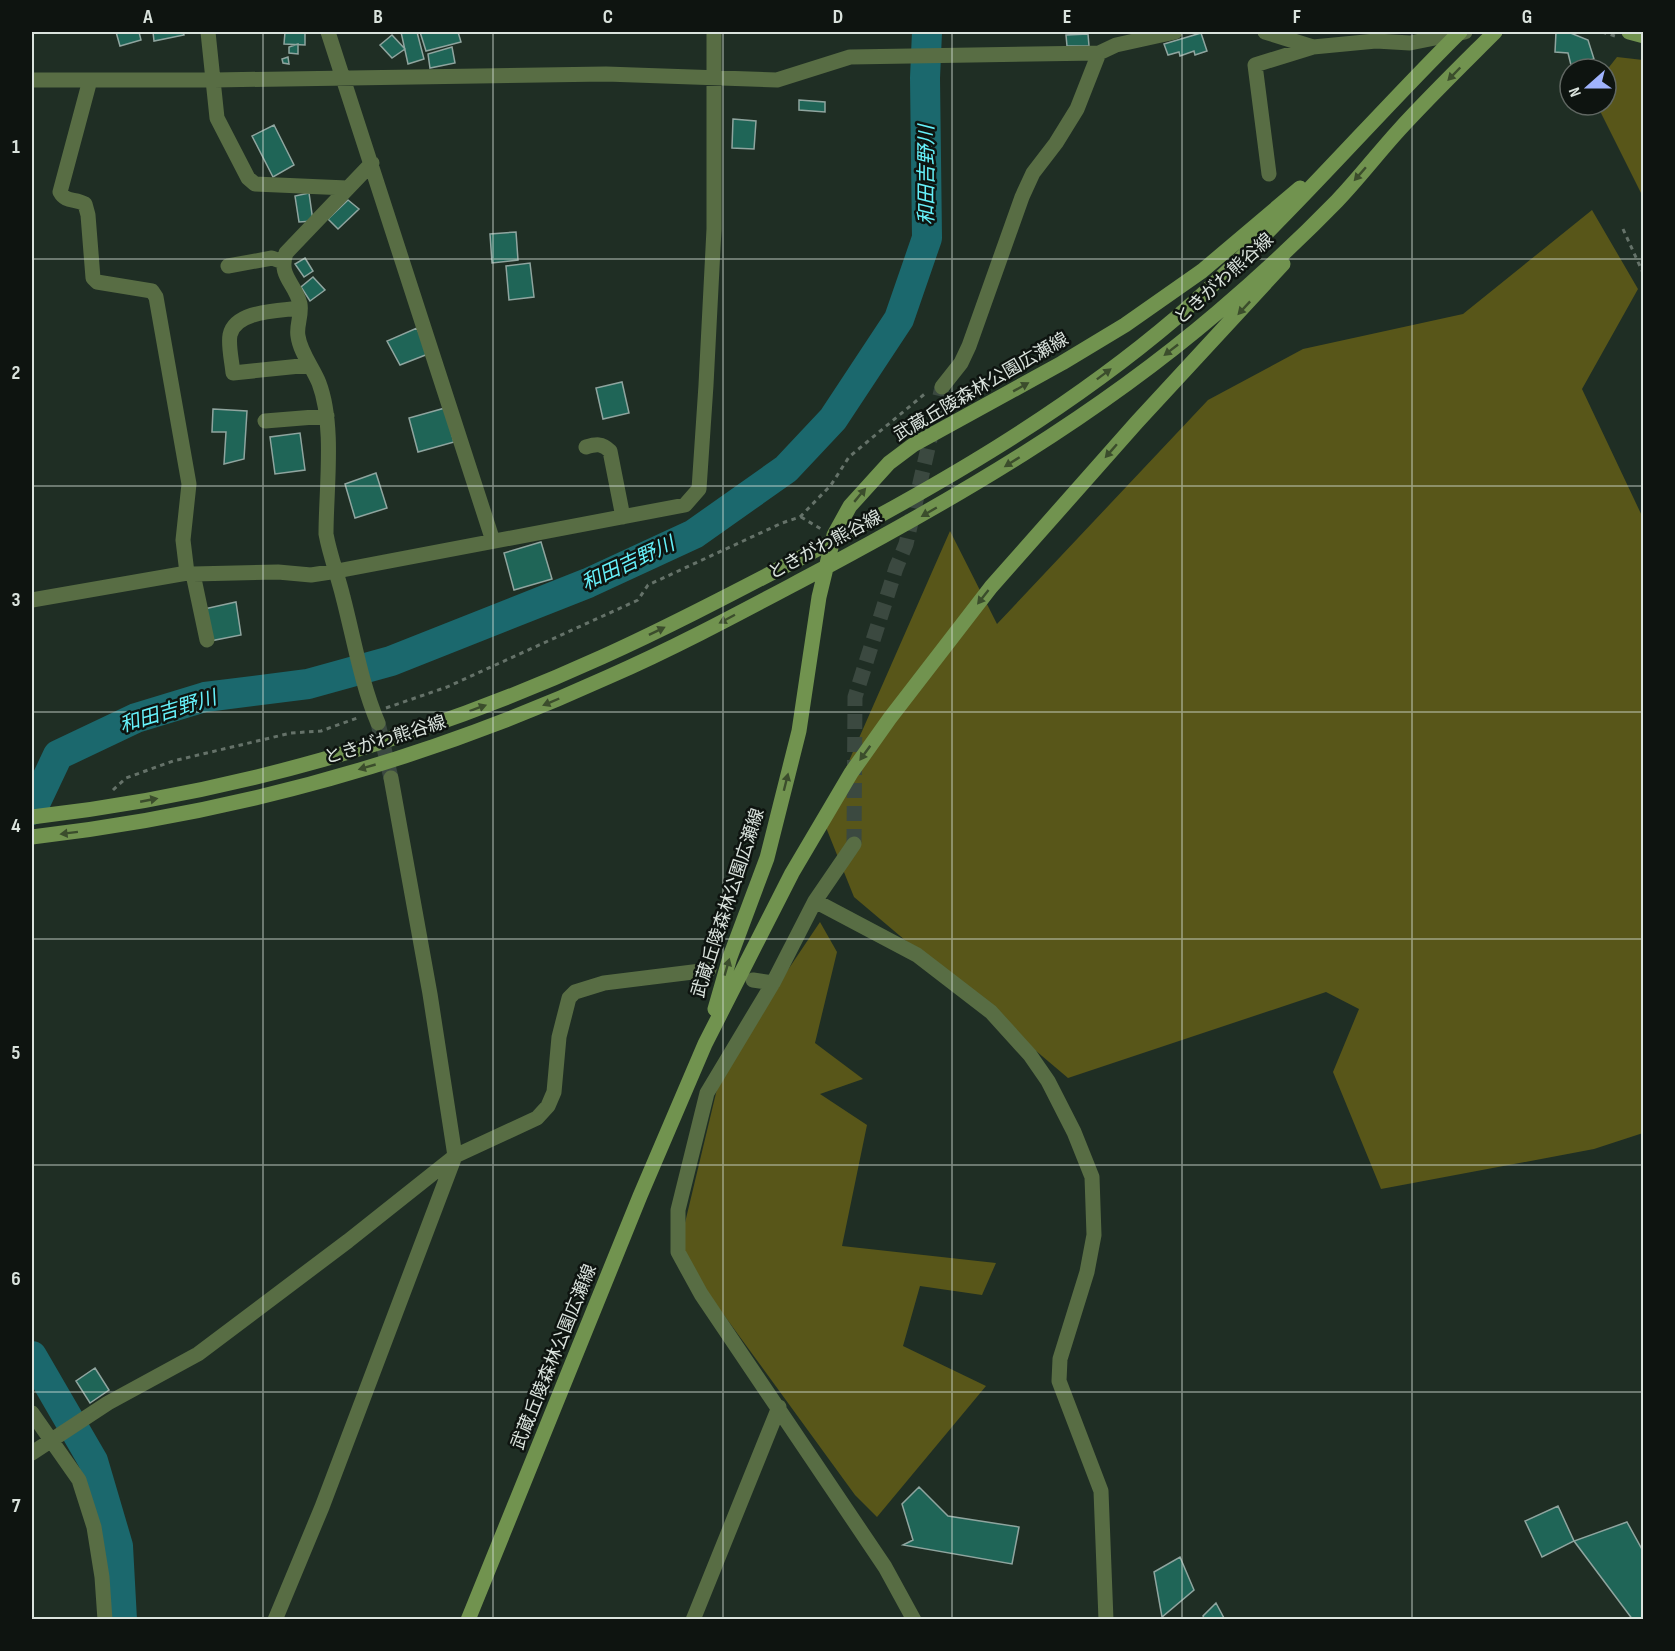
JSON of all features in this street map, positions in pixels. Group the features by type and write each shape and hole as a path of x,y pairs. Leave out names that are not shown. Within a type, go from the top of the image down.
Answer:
{"main road":[{"name":"ときがわ熊谷線","path":"32,817 91,810 198,791 269,774 395,737 526,690 704,609 906,503 969,466 1089,385 1176,318 1278,223 1381,111 1460,32"},
{"name":"ときがわ熊谷線","path":"32,837 106,828 285,791 400,758 464,736 608,678 712,627 915,520 980,483 1077,419 1174,348 1219,311 1337,200 1398,130 1495,32"},
{"path":"1629,32 1644,36"},
{"name":"武蔵丘陵森林公園広瀬線","path":"705,1044 730,957 766,858 778,812 799,731 819,597 834,535 841,521 863,491 913,445 1062,363 1172,293 1202,271 1352,143"},
{"name":"武蔵丘陵森林公園広瀬線","path":"468,1620 640,1196 705,1044 814,835 851,773 890,718 991,587 1137,422 1264,288 1337,200"}],"street":[{"path":"208,32 217,118 248,178 255,184 347,188"},
{"path":"328,32 493,541"},
{"path":"32,600 190,573 278,572 311,575 685,505 699,489 713,262 714,32"},
{"path":"32,80 344,79 606,74 777,80 850,57 1099,53 1116,45 1175,32"},
{"path":"1265,32 1313,47"},
{"path":"1269,174 1255,65 1313,47 1376,41 1410,43 1466,32"},
{"path":"942,387 961,363 969,346 1022,197 1033,173 1056,143 1077,109 1099,53"},
{"path":"90,81 60,192 67,200 80,201 85,204 88,215 93,278 97,282 144,288 152,291 156,297 189,484 183,540 207,640"},
{"path":"372,163 286,254 283,262 284,273 296,290 300,308 298,336 319,383 327,416 326,534 373,712"},
{"path":"228,266 272,258 283,262"},
{"path":"300,308 249,315 235,323 230,335 233,373 310,365"},
{"path":"265,421 327,416"},
{"path":"586,447 598,444 610,451 623,517"},
{"path":"275,1620 322,1507 455,1155 430,994 391,778"},
{"path":"854,844 815,901 773,984 707,1093 678,1210 678,1252 701,1294 885,1567 914,1620"},
{"path":"815,901 917,955 991,1012 1030,1055 1048,1081 1074,1132 1092,1177 1094,1235 1087,1272 1060,1359 1059,1381 1101,1491 1106,1620"},
{"path":"32,1453 108,1403 198,1354 348,1241 455,1155 537,1118 548,1106 554,1092 559,1037 569,998 575,992 604,983 709,970"},
{"path":"753,980 773,984"},
{"path":"693,1620 779,1407"},
{"path":"32,1413 79,1480 94,1527 102,1577 105,1620"}],"path":[{"path":"1623,229 1644,275"},
{"path":"91,810 126,778 173,761 291,733 321,731 447,687 638,600 648,585 782,523 800,517 831,484 849,457 933,387 942,387"},
{"path":"800,517 834,535"}],"shaded area":[{"path":"1618,57 1643,60 1643,197 1603,117 1618,117"},
{"path":"1592,210 1638,289 1582,389 1643,518 1643,1133 1594,1149 1381,1189 1333,1072 1359,1009 1326,992 1068,1078 854,897 823,820 950,531 997,624 1208,400 1303,349 1463,314"},
{"path":"820,922 837,952 815,1043 863,1079 820,1094 867,1125 842,1246 996,1263 982,1295 920,1286 903,1346 986,1386 877,1517 855,1495 678,1252 722,1068"}],"building":[{"path":"116,32 139,32 141,40 120,46"},
{"path":"153,32 183,32 184,35 154,41"},
{"path":"285,32 305,32 305,45 284,44"},
{"path":"401,32 417,32 424,59 408,64"},
{"path":"420,32 458,32 461,42 426,51"},
{"path":"1556,32 1568,32 1588,40 1593,57 1569,57 1568,53 1555,52"},
{"path":"1201,33 1207,51 1195,55 1194,51 1180,56 1179,52 1168,55 1164,44"},
{"path":"1088,34 1089,46 1067,46 1066,35"},
{"path":"392,35 405,49 392,58 380,45"},
{"path":"298,44 298,54 289,53 289,47"},
{"path":"452,47 455,63 430,68 428,54"},
{"path":"288,57 289,64 283,63 282,59"},
{"path":"799,100 825,102 825,112 799,110"},
{"path":"733,119 756,121 754,149 732,148"},
{"path":"274,125 294,165 273,177 252,136"},
{"path":"309,193 313,221 299,222 295,196"},
{"path":"348,200 359,209 338,229 328,219"},
{"path":"516,232 518,260 492,263 490,234"},
{"path":"305,258 313,271 304,277 295,264"},
{"path":"530,263 534,297 509,300 506,266"},
{"path":"313,277 325,290 310,301 301,287"},
{"path":"417,328 428,354 400,365 387,341"},
{"path":"622,382 629,413 603,419 596,388"},
{"path":"445,408 454,442 418,452 409,418"},
{"path":"213,409 247,411 244,459 224,464 226,432 212,432"},
{"path":"300,433 305,470 275,474 270,437"},
{"path":"376,473 387,508 355,518 345,484"},
{"path":"541,542 552,579 514,590 504,553"},
{"path":"236,602 241,635 210,641 204,609"},
{"path":"95,1368 109,1390 90,1403 76,1381"},
{"path":"919,1487 948,1516 1019,1527 1012,1564 903,1545 913,1540 902,1504"},
{"path":"1558,1506 1574,1541 1542,1557 1525,1521"},
{"path":"1627,1522 1644,1553 1644,1620 1633,1620 1574,1541"},
{"path":"1180,1557 1194,1590 1162,1617 1154,1572"},
{"path":"1216,1603 1225,1620 1205,1620 1203,1616"}],"waterway":[{"name":"和田吉野川","path":"32,810 58,755 136,718 205,697 308,684 391,661 588,583 694,534 786,469 833,419 899,319 927,238 925,78 927,32"},
{"name":"和田吉野川","path":"32,1356 93,1461 118,1546 122,1620"}],"tunnel":[{"path":"854,844 855,697 896,568 906,544 942,387"},
{"path":"378,723 391,778"}]}
